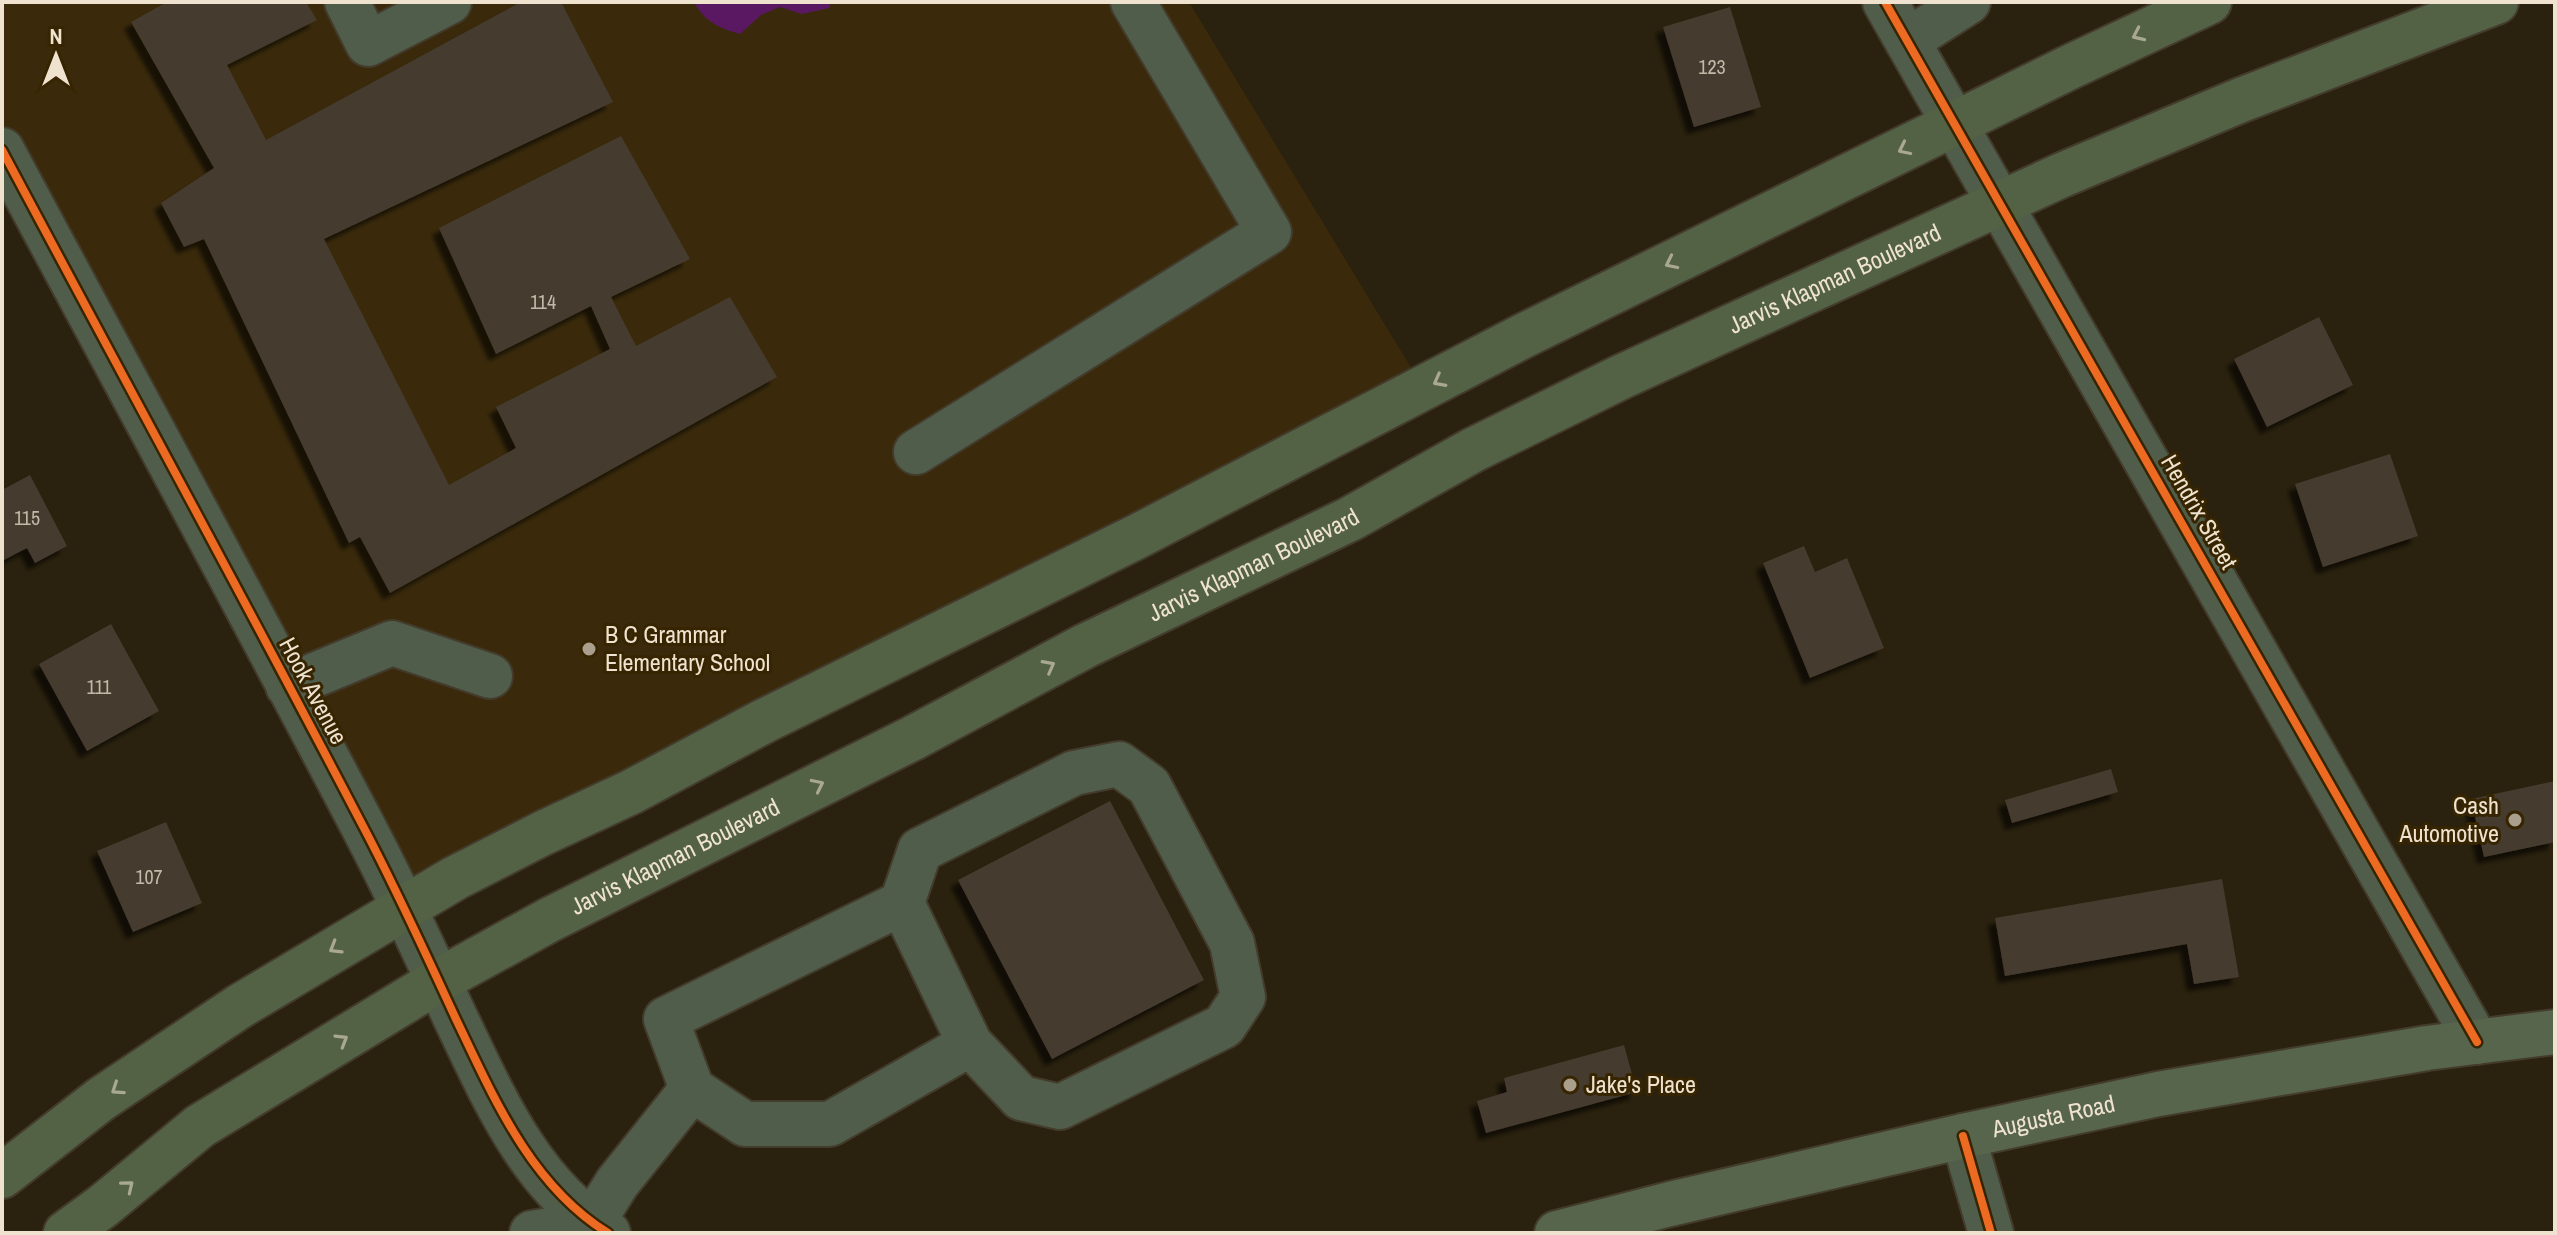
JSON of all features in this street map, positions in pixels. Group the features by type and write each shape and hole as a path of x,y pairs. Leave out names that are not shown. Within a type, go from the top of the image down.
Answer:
{"highway":[{"path":"2,1176 101,1099 240,1006 455,878 1136,537 1523,336 2072,66 2209,2"},
{"name":"Jarvis Klapman Boulevard","path":"66,1233 200,1126 438,981 549,920 913,738 1085,646 1350,519 1473,450 1621,377 2000,203 2241,100 2496,2"}],"main road":[{"name":"Augusta Road","path":"1571,1231 1670,1204 2158,1094 2412,1050 2555,1032"}],"street":[{"path":"347,2 368,44 449,2"},
{"path":"916,452 1269,232 1133,2"},
{"name":"Hendrix Street","path":"1885,2 2477,1042"},
{"path":"1907,41 1968,2"},
{"name":"Hook Avenue","path":"2,150 367,834 490,1092 533,1163 560,1195 600,1228"},
{"path":"288,686 392,643 490,676"},
{"path":"1119,764 1149,786 1232,943 1243,997 1224,1026 1060,1107 1021,1098 970,1044 902,903 920,850 1074,773 1119,764"},
{"path":"902,903 666,1019 692,1089 745,1124 830,1124 970,1044"},
{"path":"532,1233 600,1228 617,1183 692,1089"},
{"path":"1963,1136 1991,1233"}],"shaded area":[{"name":"B C Grammar Elementary School","path":"2,2 1189,2 1424,389 403,909 2,151"},
{"path":"694,2 831,2 829,8 802,14 780,7 761,15 740,34 713,23"}],"building":[{"path":"167,2 306,2 317,20 227,65 266,140 521,2 561,2 613,102 324,239 449,485 516,448 496,407 610,349 591,306 496,354 439,228 621,136 690,259 611,297 636,346 730,297 777,377 390,593 360,537 349,543 204,239 184,247 161,203 214,168 131,22"},
{"path":"1730,7 1761,107 1694,127 1663,27"},
{"path":"2319,317 2353,385 2267,427 2234,359"},
{"path":"2390,454 2418,536 2323,567 2295,484"},
{"path":"30,475 67,546 35,563 27,548 2,561 2,490"},
{"path":"1804,546 1815,572 1847,558 1884,648 1810,678 1763,563"},
{"path":"111,624 159,711 87,751 39,664"},
{"path":"2111,769 2118,792 2012,823 2005,800"},
{"name":"Cash Automotive","path":"2555,781 2555,842 2484,857 2471,799"},
{"path":"1110,801 1204,980 1052,1059 958,880"},
{"path":"166,822 202,903 133,932 97,851"},
{"path":"2222,879 2239,977 2194,984 2187,944 2005,976 1995,918"},
{"name":"Jake's Place","path":"1624,1045 1637,1092 1486,1133 1477,1101 1507,1092 1504,1078"}],"cycle path":[{"path":"1885,2 2477,1042"},
{"path":"2,150 365,830 469,1047 516,1137 557,1190 608,1233"},
{"path":"1963,1136 1991,1233"}],"place":[{"name":"B C Grammar Elementary School","path":"589,649"},
{"name":"Cash Automotive","path":"2515,820"},
{"name":"Jake's Place","path":"1570,1085"}]}
